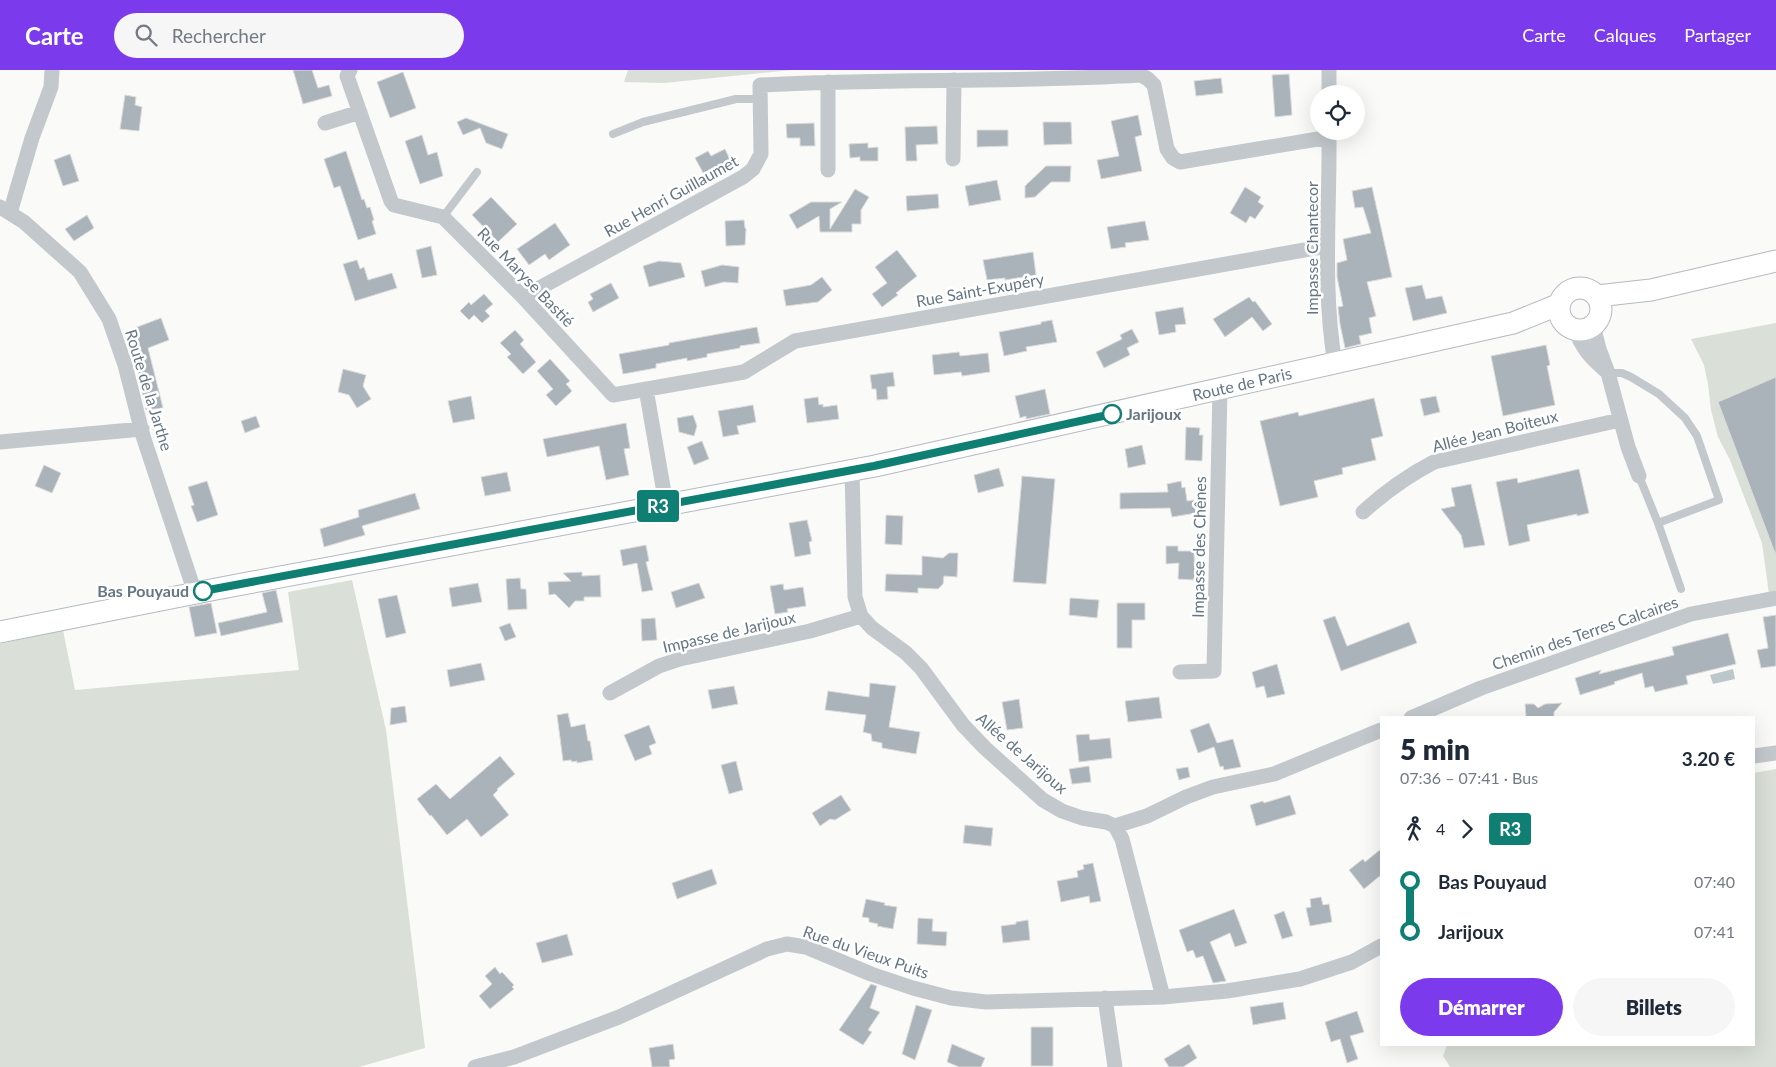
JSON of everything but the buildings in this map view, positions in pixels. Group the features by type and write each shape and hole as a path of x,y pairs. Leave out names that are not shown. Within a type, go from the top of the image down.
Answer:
{"main road":[{"name":"Route de Paris","path":"0,632 195,593 852,470 1053,427 1513,323 1581,315 1651,290 1776,262"}],"street":[{"path":"5,210 51,87 52,70"},
{"path":"350,70 347,76 391,201 394,205 443,217"},
{"path":"1329,70 1329,85"},
{"path":"759,99 760,85 828,82 1070,80 1141,76 1148,78 1154,85 1167,149 1173,158 1180,162 1310,138"},
{"path":"953,159 954,80"},
{"path":"828,82 828,170"},
{"name":"Rue Henri Guillaumet","path":"523,297 753,169 761,154 762,122 759,99"},
{"path":"325,123 360,112"},
{"name":"Impasse Chantecor","path":"1330,140 1327,246 1330,333 1335,364"},
{"name":"Route de la Jarthe","path":"5,210 24,222 80,272 109,318 125,365 142,429 195,593"},
{"name":"Rue Maryse Bastié","path":"443,217 523,297 613,395 646,389"},
{"name":"Rue Saint-Exupéry","path":"646,389 744,372 795,341 1327,246"},
{"path":"1581,315 1580,342 1589,356 1608,373 1620,420 1639,476"},
{"path":"646,389 666,504"},
{"name":"Impasse des Chênes","path":"1180,672 1214,671 1220,389"},
{"name":"Allée Jean Boiteux","path":"1363,512 1388,490 1434,462 1620,420"},
{"path":"0,442 142,429"},
{"path":"852,470 855,597 861,616"},
{"name":"Chemin des Terres Calcaires","path":"1416,716 1481,688 1691,614 1776,598"},
{"name":"Impasse de Jarijoux","path":"610,693 659,666 680,659 810,631 861,616"},
{"name":"Allée de Jarijoux","path":"861,616 872,628 906,653 922,668 963,725 985,748 1043,800 1062,811 1115,826"},
{"path":"1163,997 1122,839 1115,826 1147,816 1186,797 1213,787 1274,774 1380,730"},
{"path":"1755,756 1776,753"},
{"name":"Rue du Vieux Puits","path":"476,1067 514,1057 619,1017 767,949 787,944 806,946 871,974 952,998 986,1002 1163,997 1226,991 1300,979 1352,962 1380,947"},
{"path":"1105,998 1115,1067"}],"lane":[{"path":"613,134 644,122 736,99 759,99"},
{"path":"443,217 477,172"},
{"path":"1608,373 1622,373 1631,376 1659,394 1685,418 1697,436 1718,500 1658,524"},
{"path":"1639,476 1681,589"}],"shaded area":[{"path":"628,70 792,70 664,83 624,82"},
{"path":"1776,323 1776,593 1769,594 1762,543 1730,460 1718,437 1711,410 1704,365 1691,339"},
{"path":"352,580 386,730 425,1048 359,1067 0,1067 0,644 63,630 75,690 299,670 288,592"},
{"path":"1733,669 1735,679 1713,684 1710,675"},
{"path":"1776,769 1776,1067 1450,1067 1443,1056 1447,1046 1755,1046 1755,773"}],"bus line":[{"name":"R3","path":"203,591 874,466 1112,414"}],"place":[{"name":"Jarijoux","path":"1112,414"},
{"name":"Bas Pouyaud","path":"203,591"}]}
